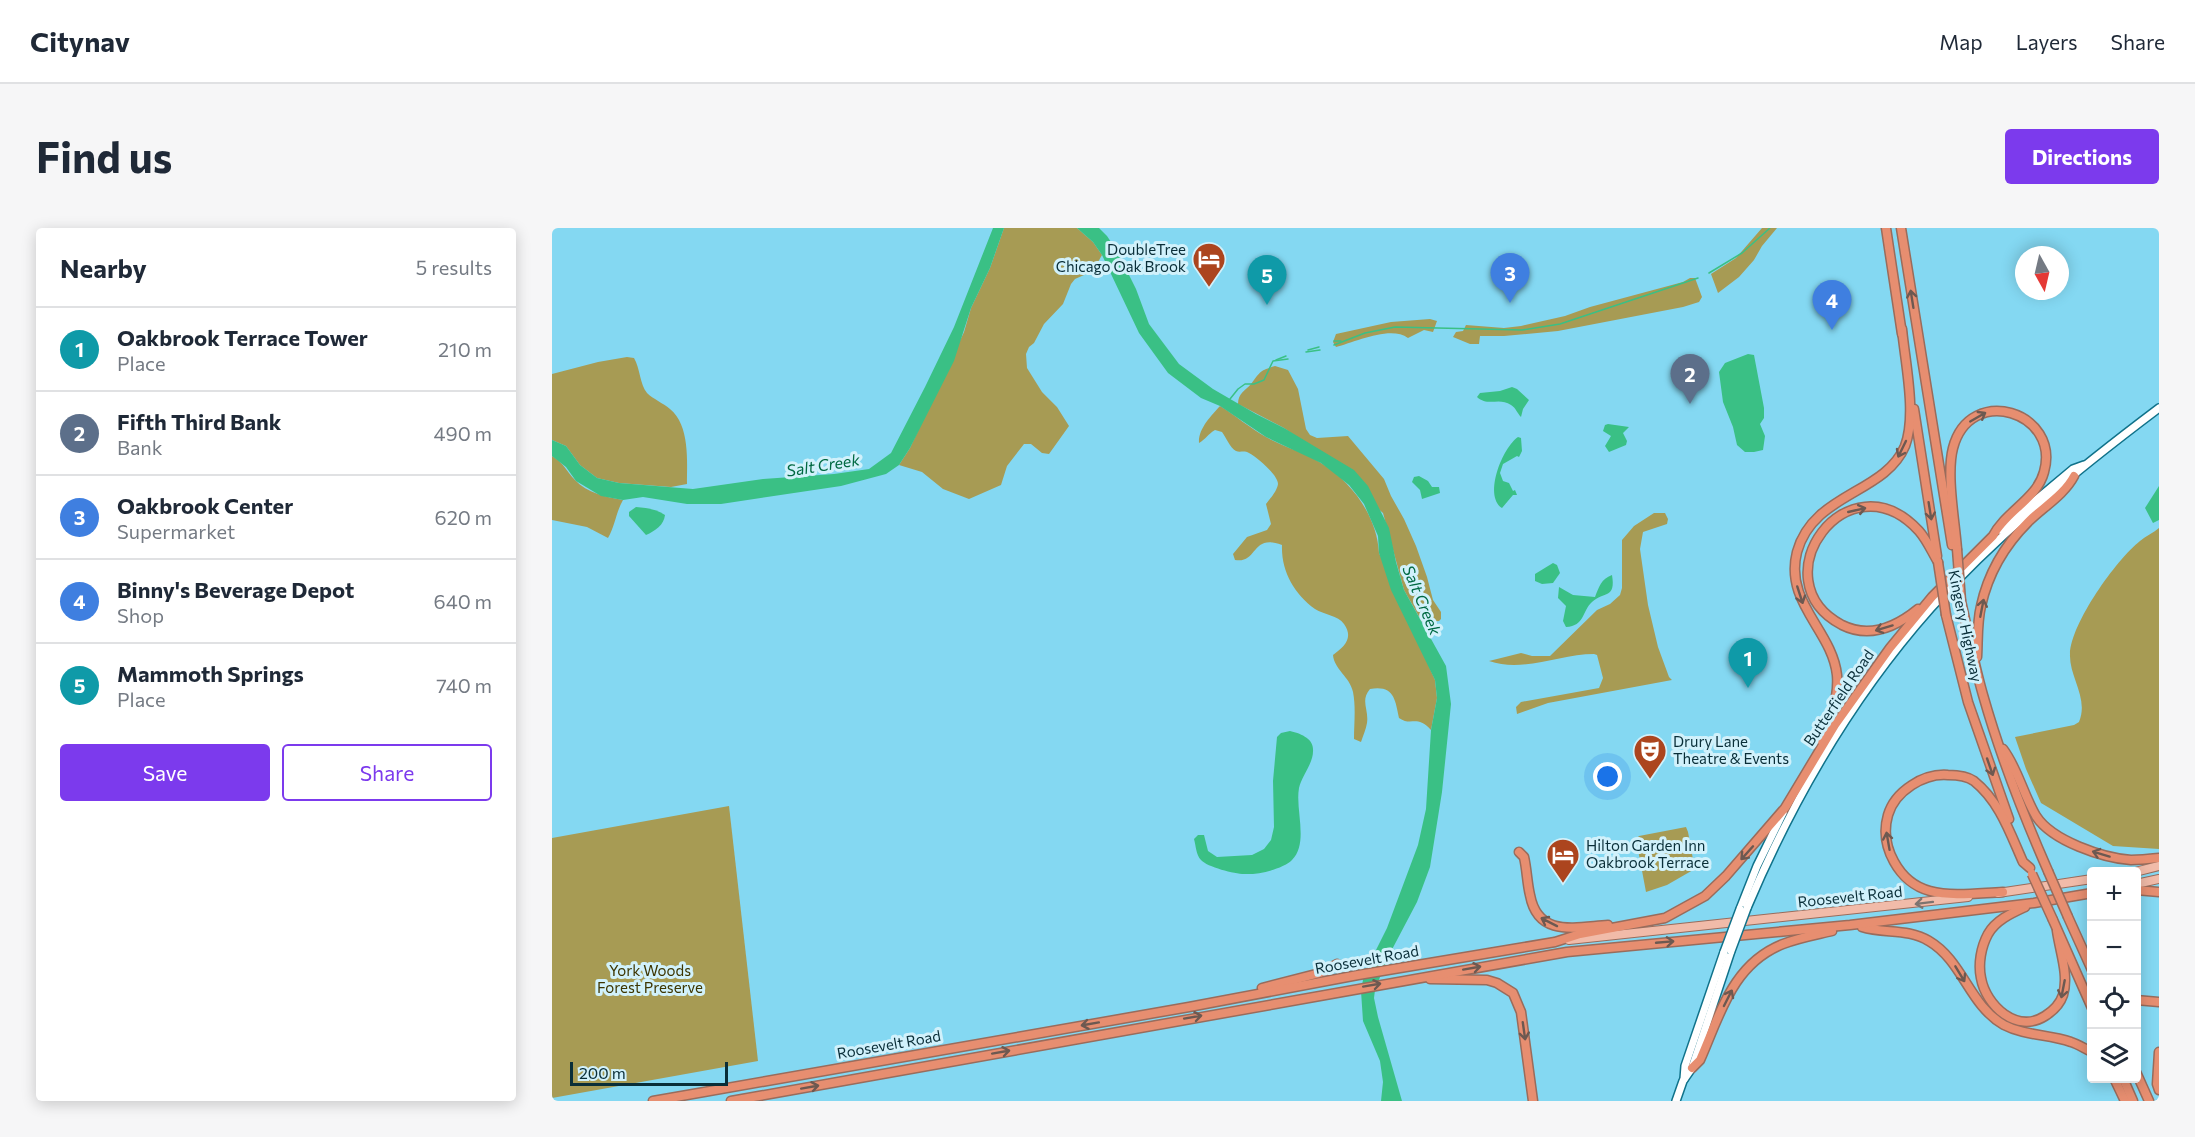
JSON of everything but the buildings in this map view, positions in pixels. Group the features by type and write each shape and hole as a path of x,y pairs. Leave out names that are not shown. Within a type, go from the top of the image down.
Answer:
{"highway":[{"name":"Kingery Highway","path":"1887,228 1946,615 1968,702 2000,798 2087,999"},
{"name":"Kingery Highway","path":"1901,228 1955,551 1961,601 1976,666 1996,740 2026,821 2087,961"},
{"path":"1801,780 1831,716 1837,690 1837,675 1832,656 1808,615 1797,587 1795,574 1797,552 1807,530 1816,518 1827,508 1892,466 1904,448 1909,417 1902,329"},
{"path":"1955,551 1951,468 1956,440 1974,418 1991,411 2001,410 2019,415 2032,425 2043,441 2046,461 2044,475 2039,485 1998,526 1993,536"},
{"path":"1976,666 1981,606 1997,561 2026,523 2069,485 2074,476"},
{"path":"1932,597 1911,615 1888,628 1864,632 1846,627 1832,619 1816,600 1809,574 1810,557 1816,539 1840,515 1856,509 1876,508 1894,513 1911,524 1924,538 1938,562"},
{"name":"Butterfield Road","path":"1785,808 1863,684 1932,597 1993,536"},
{"path":"1996,740 2012,760 2037,818 2050,830 2077,845 2111,857 2132,860 2159,858"},
{"path":"2002,892 1930,891 1906,879 1894,864 1887,846 1886,831 1888,815 1904,791 1928,777 1944,774 1961,776 1974,781 1997,805 2023,862 2031,871"},
{"path":"1555,942 1580,934 1648,922 1676,914 1705,896 1726,876 1785,808"},
{"path":"1519,852 1524,857 1533,907 1544,921 1563,927 1648,922"},
{"path":"2141,890 2159,892"},
{"name":"Roosevelt Road","path":"731,1101 1567,951 1853,925 2034,903 2087,894"},
{"path":"2034,903 1998,922 1989,933 1981,954 1980,970 1986,994 1995,1007 2007,1016 2028,1022 2044,1017 2055,1009 2063,996 2065,974 2057,931"},
{"path":"1692,1068 1700,1060 1734,984 1749,965 1782,944 1853,925 1904,932 1922,937 1951,958 1976,1000 1988,1014 2005,1026 2023,1033 2072,1042 2087,1050"},
{"path":"2072,927 2087,948"},
{"name":"Roosevelt Road","path":"653,1101 1555,942"},
{"path":"1147,1014 1302,978 1320,973 1337,964"},
{"path":"1394,981 1476,978 1497,983 1513,993 1521,1012 1533,1101"},
{"path":"2141,1001 2159,1002"},
{"path":"2159,1052 2157,1084 2159,1089"},
{"path":"2116,1083 2125,1101"},
{"path":"2125,1083 2133,1101"},
{"path":"2141,1083 2149,1101"}],"main road":[{"name":"Butterfield Road","path":"1743,909 1781,830 1809,779 1839,730 1910,633 1962,575 2019,521 2086,464 2159,408"},
{"name":"Butterfield Road","path":"1993,536 2073,469 2086,464"},
{"name":"Butterfield Road","path":"1676,1101 1685,1066 1728,952 1757,866 1785,808"},
{"path":"2141,870 2159,866"},
{"path":"2141,883 2159,879"},
{"name":"Roosevelt Road","path":"1555,942 1927,903 2087,880"},
{"name":"Butterfield Road","path":"1683,1081 1692,1068 1728,952"}],"green space":[{"path":"1004,228 1077,228 1093,242 1102,255 1093,271 1075,279 1071,284 1063,304 1044,324 1026,354 1027,368 1042,392 1057,407 1069,426 1049,454 1042,453 1031,444 1024,444 1007,466 1001,485 969,499 943,489 922,472 899,465 910,448 964,332 971,308 990,268"},
{"path":"1762,228 1777,228 1739,277 1718,293 1711,274 1736,258"},
{"path":"1695,278 1702,297 1699,302 1683,307 1558,331 1480,336 1479,344 1470,344 1453,337 1456,332 1463,331 1466,325 1504,328 1521,326 1565,316"},
{"path":"1430,319 1437,321 1433,332 1424,330 1408,338 1392,333 1336,347 1333,342 1336,334 1391,322"},
{"path":"627,357 634,358 647,393 670,409 681,424 686,444 687,484 671,487 619,483 597,478 580,465 566,446 552,440 552,374"},
{"path":"1275,366 1288,370 1298,389 1306,429 1310,435 1317,438 1348,436 1384,479 1416,546 1433,600 1441,612 1439,621 1422,622 1404,590 1383,513 1297,437 1238,404 1241,395 1259,374"},
{"path":"1220,406 1266,437 1321,463 1343,480 1361,501 1373,526 1379,553 1435,680 1437,698 1431,730 1422,723 1399,718 1392,695 1389,691 1378,688 1370,689 1367,693 1367,723 1361,742 1354,739 1353,692 1349,682 1336,665 1333,655 1348,638 1344,624 1315,609 1295,589 1286,573 1282,545 1272,542 1265,543 1248,558 1235,560 1233,554 1247,537 1267,530 1271,524 1266,504 1278,484 1275,476 1257,458 1249,453 1234,450 1222,432 1215,430 1199,443 1203,428"},
{"path":"552,456 585,488 604,496 623,500 608,538 587,527 552,520"},
{"path":"1654,513 1665,513 1668,519 1667,524 1643,532 1640,549 1648,605 1658,647 1672,680 1548,703 1517,714 1516,707 1521,702 1599,688 1603,678 1597,655 1594,654 1515,665 1489,661 1521,653 1532,656 1550,656 1597,610 1610,604 1620,595 1622,588 1622,540 1634,526"},
{"path":"2159,528 2159,849 2113,846 2041,803 2015,737 2079,722 2082,704 2072,671 2070,654 2078,626 2096,593 2119,562 2140,541"},
{"name":"York Woods Forest Preserve","path":"729,806 758,1061 552,1098 552,838"},
{"path":"1686,827 1693,870 1667,885 1646,892 1636,839 1639,836"}],"shaded area":[{"path":"993,228 1004,228 990,268 971,308 954,361 910,448 899,465 886,474 841,486 721,504 687,504 643,497 623,500 601,496 576,481 566,467 552,456 552,440 566,446 580,465 597,478 619,483 693,489 763,479 869,469 891,453 925,387 954,327"},
{"path":"1077,228 1099,228 1107,236 1136,289 1149,324 1179,364 1213,389 1354,470 1368,486 1389,528 1404,590 1446,666 1451,704 1442,792 1430,867 1417,902 1387,959 1374,998 1402,1101 1381,1101 1383,1082 1380,1061 1363,1021 1361,991 1364,974 1387,928 1418,845 1426,809 1431,730 1437,698 1435,680 1391,590 1379,553 1378,536 1364,504 1349,485 1321,463 1266,437 1220,406 1201,398 1168,373 1139,333 1102,255 1093,242"},
{"path":"1748,354 1754,355 1764,408 1764,418 1760,424 1765,436 1763,450 1754,452 1745,452 1737,445 1723,402 1719,372 1725,363"},
{"path":"1512,387 1529,400 1521,417 1507,403 1485,401 1477,397 1480,393"},
{"path":"1605,425 1629,427 1623,433 1627,441 1626,445 1609,452 1605,446 1611,436 1603,431"},
{"path":"1518,437 1521,438 1522,451 1519,457 1503,464 1500,473 1503,481 1509,483 1517,495 1513,495 1502,508 1494,493 1497,471 1506,450"},
{"path":"1419,476 1428,481 1432,487 1439,487 1440,493 1422,499 1420,490 1412,482 1414,477"},
{"path":"2159,486 2159,520 2153,523 2145,508"},
{"path":"636,507 662,513 665,515 663,522 656,530 646,535 629,516 629,512"},
{"path":"1553,563 1557,565 1560,573 1553,583 1542,584 1535,581 1535,574"},
{"path":"1612,575 1611,591 1592,602 1577,624 1566,627 1563,621 1566,606 1558,598 1559,587 1573,595 1595,597 1603,581"},
{"path":"1290,731 1308,739 1313,749 1312,759 1299,788 1301,836 1297,853 1283,866 1256,874 1234,873 1204,863 1196,850 1194,839 1198,835 1204,835 1208,851 1217,857 1252,855 1264,849 1271,840 1274,827 1273,781 1277,737 1281,733"}],"waterway":[{"path":"1709,273 1742,253 1770,228"},
{"path":"1334,345 1365,333 1395,327 1522,330 1560,324 1698,278"},
{"path":"1334,341 1341,341"},
{"path":"1308,350 1319,347"},
{"path":"1306,352 1320,350"},
{"path":"1276,360 1286,356"},
{"path":"1230,399 1245,384 1254,384 1264,380 1273,361 1288,359"}],"place":[{"name":"DoubleTree Chicago Oak Brook","path":"1209,288"},
{"name":"Oakbrook Center","path":"1510,303"},
{"name":"Mammoth Springs","path":"1267,305"},
{"name":"Binny's Beverage Depot","path":"1832,330"},
{"name":"Fifth Third Bank","path":"1690,404"},
{"name":"Oakbrook Terrace Tower","path":"1748,688"},
{"name":"Drury Lane Theatre & Events","path":"1650,780"},
{"name":"Hilton Garden Inn Oakbrook Terrace","path":"1563,884"}],"water label":[{"name":"Salt Creek","path":"823,465"},
{"name":"Salt Creek","path":"1422,600"}]}
